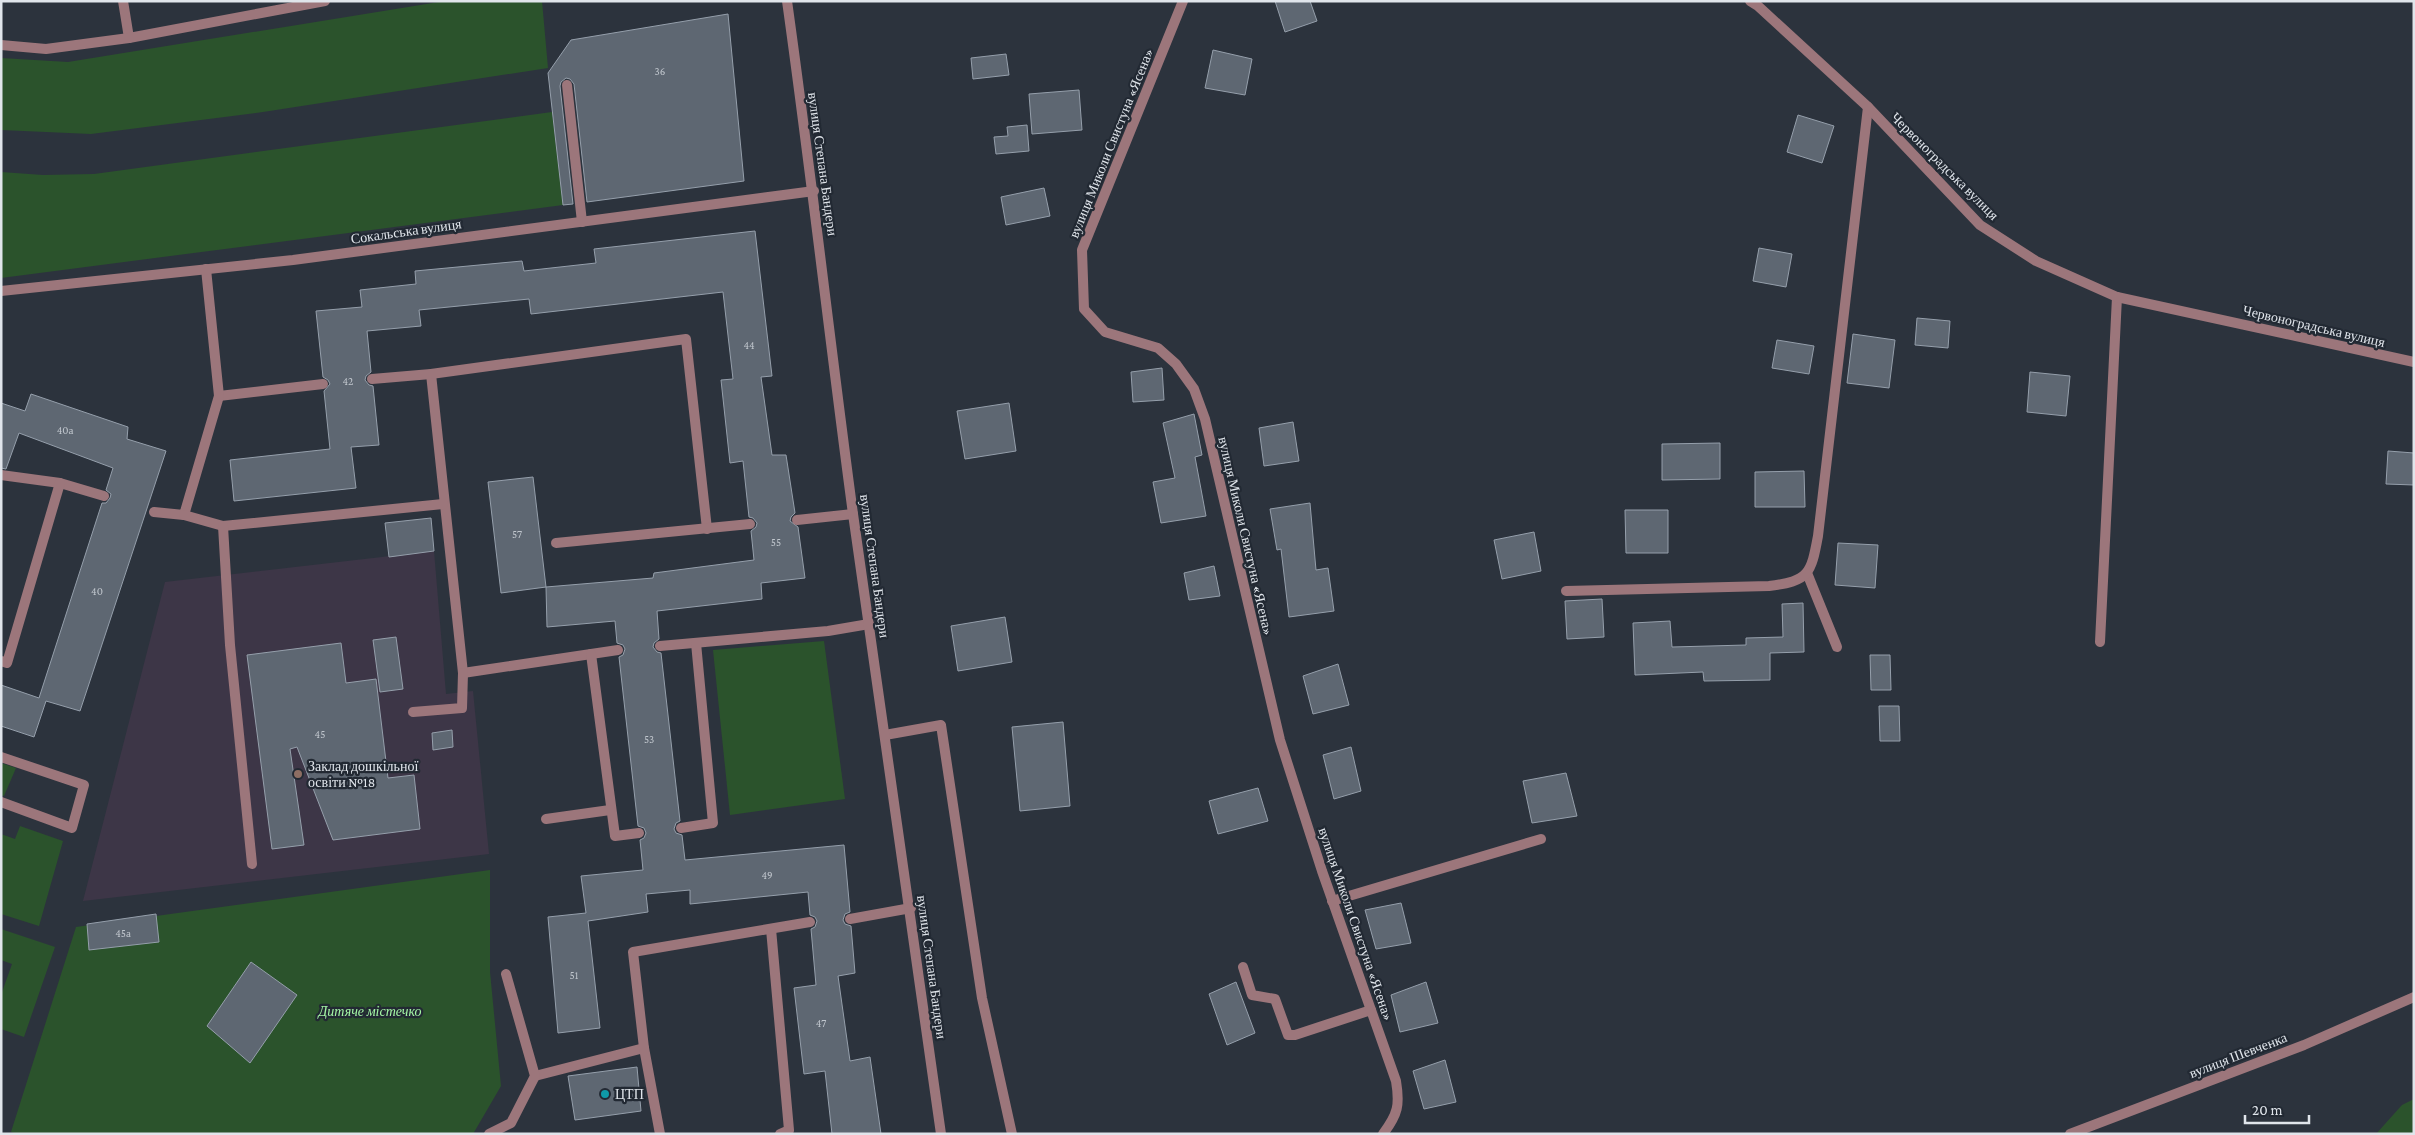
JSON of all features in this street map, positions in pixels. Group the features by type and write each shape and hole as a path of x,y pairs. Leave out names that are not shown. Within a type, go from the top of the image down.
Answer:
{"street":[{"path":"123,1 129,38"},
{"path":"1,45 46,50 129,38 325,1"},
{"name":"вулиця Степана Бандери","path":"787,1 814,191 853,514 911,908 941,1134"},
{"name":"вулиця Миколи Свистуна «Ясена»","path":"1183,1 1082,250 1084,309 1105,332 1158,348 1176,364 1194,389 1205,419 1280,740 1332,901 1396,1081 1399,1103 1394,1120 1384,1134"},
{"name":"Червоноградська вулиця","path":"1750,1 1758,6 1868,107 1980,225 2036,260 2116,296 2414,362"},
{"path":"568,85 582,222"},
{"path":"1566,591 1769,586 1794,583 1807,573 1814,557 1818,536 1868,107"},
{"name":"Сокальська вулиця","path":"1,291 293,260 814,191"},
{"path":"184,515 219,396 206,269"},
{"path":"2100,642 2116,296"},
{"path":"372,379 430,374 686,340 707,529"},
{"path":"413,712 462,708 463,674 430,374"},
{"path":"219,396 323,384"},
{"path":"1,475 60,483 104,496"},
{"path":"1,661 7,663 60,483"},
{"path":"154,512 184,515 222,526 443,504"},
{"path":"796,520 853,514"},
{"path":"556,543 750,524"},
{"path":"222,526 230,645 252,864"},
{"path":"1807,573 1837,647"},
{"path":"660,646 828,630 869,624"},
{"path":"681,828 713,823 696,642"},
{"path":"463,674 618,650"},
{"path":"591,654 610,810 616,836 639,833"},
{"path":"885,735 941,725 982,998 1012,1134"},
{"path":"1,757 84,785 72,828 1,802"},
{"path":"546,819 610,810"},
{"path":"1332,901 1542,839"},
{"path":"850,919 911,908"},
{"path":"660,1134 644,1048 633,952 810,922"},
{"path":"771,929 789,1130 780,1134"},
{"path":"1243,967 1252,995 1275,999 1288,1035 1295,1035 1371,1010"},
{"path":"489,1134 510,1123 535,1076 506,974"},
{"name":"вулиця Шевченка","path":"2070,1134 2304,1044 2414,997"},
{"path":"535,1076 644,1048"},
{"path":"510,1123 514,1134"}],"shaded area":[{"name":"Заклад дошкільної освіти №18","path":"434,551 446,694 473,691 489,854 83,901 165,582"}],"green space":[{"path":"445,1 542,1 548,68 263,112 91,134 1,130 1,58 68,62"},
{"path":"552,112 563,205 1,278 1,172 43,175 94,174"},
{"path":"824,641 845,799 730,815 713,650"},
{"path":"1,763 16,768 4,796 1,795"},
{"path":"20,826 63,841 39,926 1,914 1,834 15,839"},
{"name":"Дитяче містечко","path":"490,870 490,972 501,1086 473,1134 17,1134 11,1132 76,927"},
{"path":"1,929 55,947 24,1037 1,1029 1,995 12,964 1,960"},
{"path":"2414,1099 2414,1134 2376,1134 2402,1105"}],"building":[{"path":"1275,1 1310,1 1317,21 1285,32"},
{"path":"728,14 744,181 587,202 574,84 570,79 566,78 561,82 560,86 573,204 563,205 548,73 571,40"},
{"path":"1213,50 1252,59 1245,95 1205,88"},
{"path":"1006,54 1009,75 973,79 971,58"},
{"path":"1079,90 1082,130 1032,134 1029,94"},
{"path":"1798,115 1834,126 1822,163 1787,152"},
{"path":"1027,125 1029,151 996,154 994,137 1008,136 1007,127"},
{"path":"1044,188 1050,216 1006,225 1001,197"},
{"path":"755,231 772,376 761,377 772,455 786,455 795,513 790,521 798,527 805,578 761,583 762,599 657,611 659,639 654,643 653,647 657,652 661,653 680,821 676,823 674,829 676,833 682,835 685,860 844,845 850,912 845,914 843,920 845,924 851,926 855,973 838,976 850,1061 870,1057 881,1134 832,1134 825,1071 804,1074 794,988 816,985 811,929 815,927 817,921 815,917 810,915 808,892 690,904 690,890 646,894 648,912 588,921 600,1028 558,1033 548,917 586,913 581,876 643,870 640,840 644,838 646,833 644,828 638,826 619,657 623,655 625,649 623,645 617,643 615,621 547,627 546,587 653,578 654,573 754,560 751,531 756,527 757,523 753,518 749,517 743,461 730,463 721,380 733,379 723,292 531,314 529,299 419,310 421,326 367,331 371,372 366,376 365,380 369,385 373,386 379,445 351,447 356,488 234,501 230,460 330,449 324,391 330,384 323,377 316,311 362,307 360,290 416,284 415,271 522,261 524,271 596,263 594,249"},
{"path":"1759,248 1792,254 1786,287 1753,281"},
{"path":"1917,318 1950,321 1948,348 1915,345"},
{"path":"1853,334 1895,340 1889,388 1847,383"},
{"path":"1777,340 1814,346 1809,374 1772,368"},
{"path":"1162,368 1164,400 1133,402 1131,372"},
{"path":"2030,372 2070,376 2066,416 2027,412"},
{"path":"31,394 128,427 127,439 166,451 80,711 46,701 34,737 1,726 1,685 39,698 102,503 106,503 110,498 111,494 106,490 113,468 19,433 6,469 1,468 1,403 25,411"},
{"path":"1009,403 1016,451 965,459 957,411"},
{"path":"1194,414 1202,455 1195,457 1206,516 1161,523 1153,482 1175,478 1163,423"},
{"path":"1293,422 1299,461 1264,466 1259,428"},
{"path":"1720,443 1720,479 1662,480 1662,444"},
{"path":"2388,451 2414,453 2414,485 2386,484"},
{"path":"1804,471 1805,507 1755,507 1755,472"},
{"path":"533,477 546,587 501,593 488,482"},
{"path":"1310,503 1316,570 1328,568 1334,611 1289,617 1281,549 1277,550 1270,509"},
{"path":"1625,510 1668,510 1668,553 1626,553"},
{"path":"431,518 434,551 389,557 385,523"},
{"path":"1534,532 1541,571 1502,579 1494,540"},
{"path":"1838,543 1878,545 1875,588 1835,585"},
{"path":"1214,566 1220,596 1189,600 1184,573"},
{"path":"1602,599 1604,637 1567,639 1565,601"},
{"path":"1803,603 1804,652 1770,653 1770,680 1704,681 1703,672 1635,675 1633,623 1670,621 1672,647 1746,645 1746,638 1783,637 1782,604"},
{"path":"1005,617 1012,662 958,671 951,626"},
{"path":"396,637 403,689 380,692 373,640"},
{"name":"Заклад дошкільної освіти №18","path":"341,643 346,683 376,679 388,778 414,775 420,829 333,840 297,747 290,749 304,845 272,849 247,655"},
{"path":"1870,655 1890,655 1891,690 1871,690"},
{"path":"1338,664 1349,705 1313,714 1303,676"},
{"path":"1879,706 1899,706 1900,741 1880,741"},
{"path":"1063,722 1070,806 1020,811 1012,727"},
{"path":"452,730 453,747 433,750 432,733"},
{"path":"1351,747 1361,791 1334,799 1323,755"},
{"path":"1566,773 1577,816 1532,823 1523,781"},
{"path":"1258,788 1268,821 1218,834 1209,801"},
{"path":"1401,903 1411,943 1376,949 1365,910"},
{"path":"156,914 159,942 89,950 87,924"},
{"path":"251,962 297,995 250,1063 207,1026"},
{"path":"1236,982 1255,1033 1227,1045 1209,994"},
{"path":"1426,982 1438,1023 1400,1032 1391,995"},
{"path":"1445,1060 1456,1102 1424,1109 1413,1071"},
{"name":"ЦТП","path":"637,1067 641,1111 575,1120 568,1076"}],"place":[{"name":"Заклад дошкільної освіти №18","path":"298,774"},
{"name":"ЦТП","path":"605,1094"}]}
